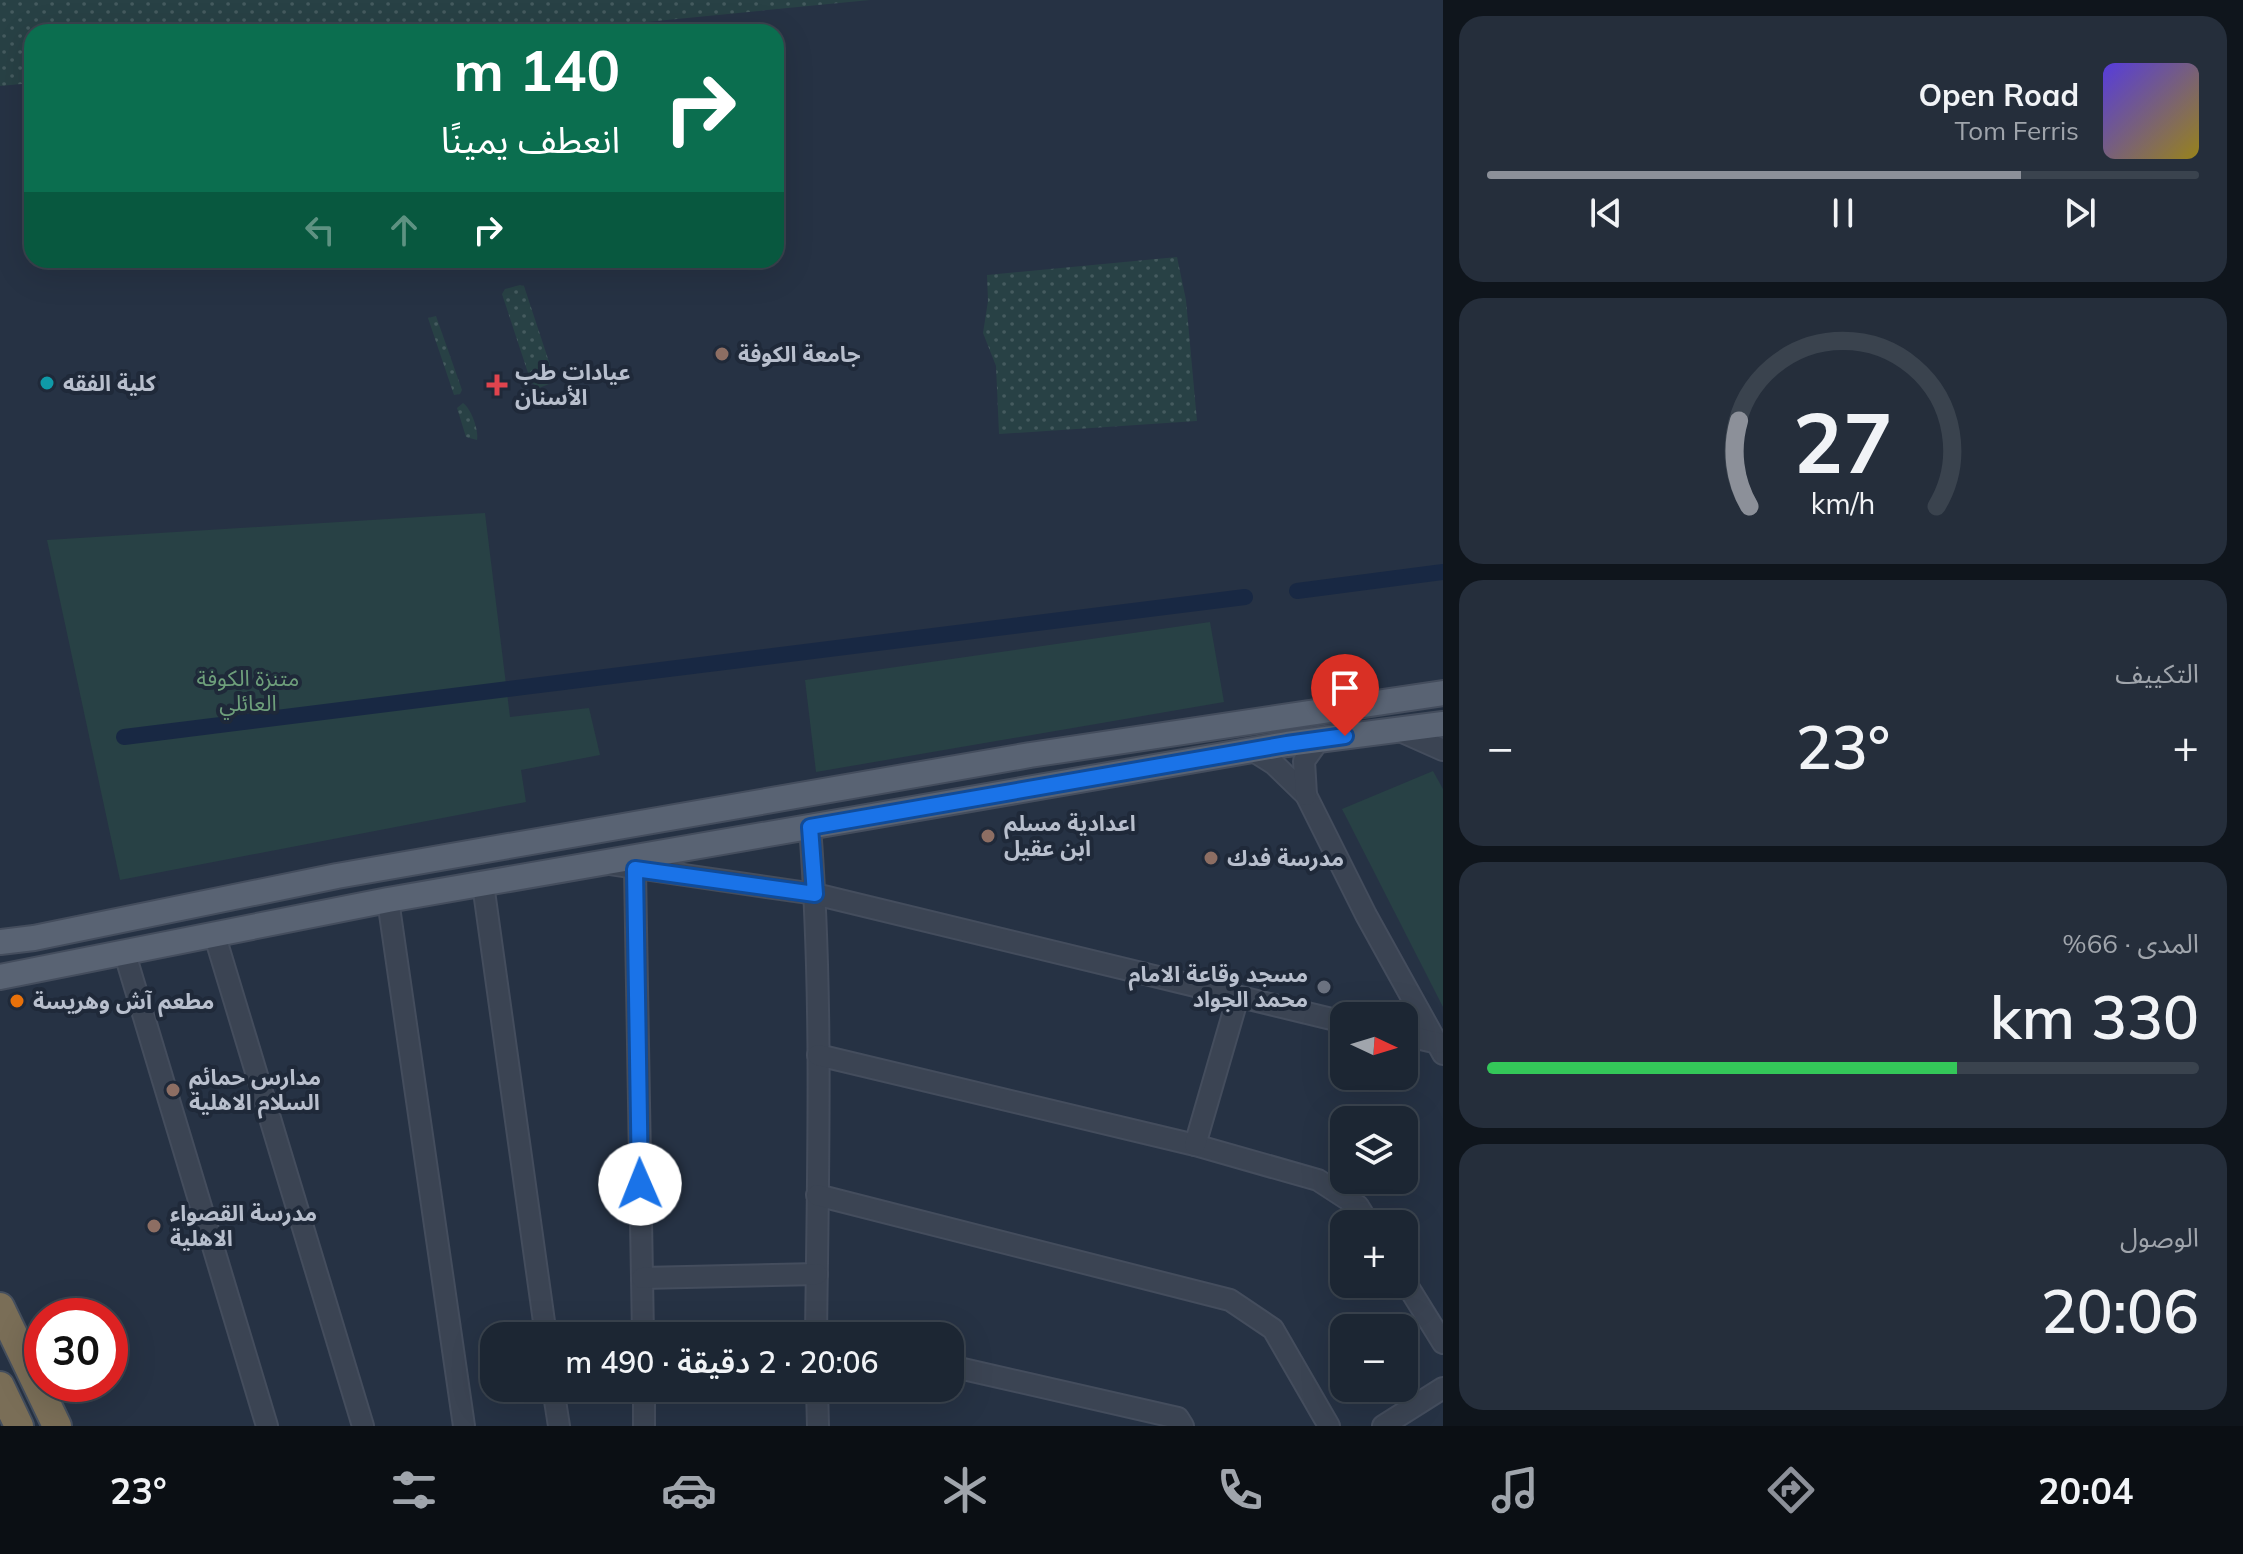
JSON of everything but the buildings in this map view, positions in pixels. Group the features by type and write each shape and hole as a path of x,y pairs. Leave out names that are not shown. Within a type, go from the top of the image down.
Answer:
{"highway":[{"path":"0,1307 57,1426"}],"main road":[{"path":"0,942 34,938 337,876 1030,755 1443,693"},
{"path":"0,977 388,900 1252,750 1443,724"},
{"path":"743,807 737,814 738,827 743,834 751,837"}],"street":[{"path":"1398,730 1443,750"},
{"path":"1306,795 1304,761 1319,740"},
{"path":"1252,750 1283,771 1306,795 1366,915 1440,1049"},
{"path":"810,827 815,894 818,1055 817,1322"},
{"path":"606,863 815,894 1330,1019"},
{"path":"635,869 643,1322"},
{"path":"483,884 544,1322"},
{"path":"388,900 464,1426"},
{"path":"214,933 363,1426"},
{"path":"125,954 267,1426"},
{"path":"1195,1145 1238,997"},
{"path":"1418,1040 1440,1049"},
{"path":"818,1055 1195,1145 1318,1180 1360,1210"},
{"path":"817,1195 1230,1300 1273,1329 1329,1426"},
{"path":"642,1278 817,1274"},
{"path":"1415,1298 1443,1343"},
{"path":"964,1369 1178,1418 1183,1426"},
{"path":"1383,1426 1443,1388"},
{"path":"555,1402 559,1426"},
{"path":"644,1402 644,1426"},
{"path":"817,1402 818,1426"}],"green space":[{"path":"0,0 870,0 626,24 24,24 24,84 0,86"},
{"path":"1177,257 1186,300 1197,421 999,434 996,366 983,333 988,301 987,275"},
{"path":"524,286 554,377 549,384 539,388 531,382 502,294 505,289"},
{"path":"436,316 462,390 460,394 454,395 428,318"},
{"path":"463,403 474,420 477,440 466,437 457,408"},
{"name":"متنزة الكوفة العائلي","path":"485,513 510,717 589,708 600,755 521,770 526,802 120,880 47,540"},
{"path":"1210,622 1224,702 816,772 805,680"},
{"path":"1433,771 1443,789 1443,1007 1342,809"}],"waterway":[{"path":"1297,591 1443,572"},
{"path":"124,737 1245,597"}],"place":[{"name":"جامعة الكوفة","path":"722,354"},
{"name":"كلية الفقه","path":"47,383"},
{"name":"عيادات طب الأسنان","path":"497,385"},
{"name":"اعدادية مسلم ابن عقيل","path":"988,836"},
{"name":"مدرسة فدك","path":"1211,858"},
{"name":"مسجد وقاعة الامام محمد الجواد","path":"1324,987"},
{"name":"مطعم آش وهريسة","path":"17,1001"},
{"name":"مدارس حمائم السلام الاهلية","path":"173,1090"},
{"name":"مدرسة القصواء الاهلية","path":"154,1226"}],"route":[{"path":"640,1184 635,869 815,894 810,827 1345,736"}]}
